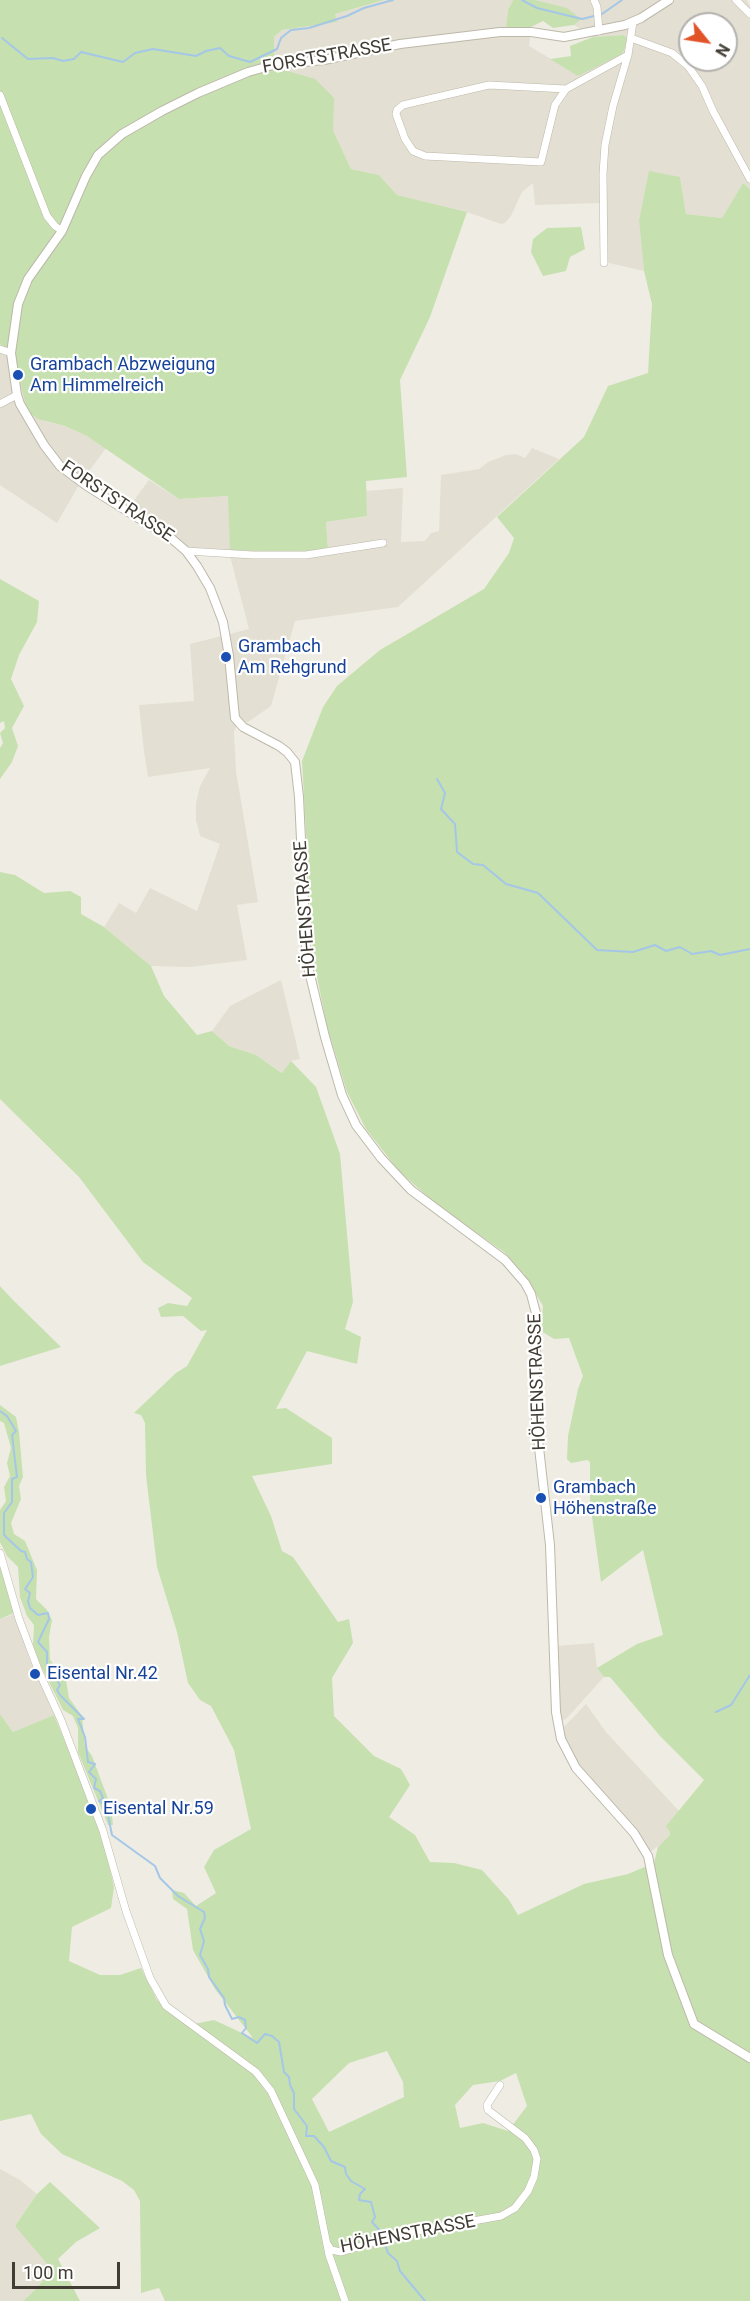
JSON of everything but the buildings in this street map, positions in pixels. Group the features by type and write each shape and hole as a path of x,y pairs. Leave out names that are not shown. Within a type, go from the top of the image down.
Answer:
{"street":[{"name":"FORSTSTRASSE","path":"235,718 223,622 210,588 186,551 63,468 44,445 16,395 11,353 18,304 28,279 62,231 98,154 122,134 162,111 248,72 273,65 324,60 399,44 500,32 531,32 564,37 633,22 669,0"},
{"path":"736,0 750,14"},
{"path":"595,4 599,30"},
{"path":"604,263 605,145 628,55 633,22"},
{"path":"631,38 672,53 688,66 702,86 750,179"},
{"path":"566,89 489,85 403,105 397,110 397,121 413,151 420,155 541,162 555,105 566,89 628,55"},
{"path":"0,95 47,216 62,231"},
{"path":"0,349 11,353"},
{"path":"0,404 16,395"},
{"path":"186,551 306,555 383,543"},
{"name":"HÖHENSTRASSE","path":"235,718 243,727 279,746 295,762 309,971 342,1095 356,1125 381,1158 411,1190 504,1260 525,1283 535,1304 537,1317 536,1413 550,1545 556,1712 561,1739 576,1768 634,1833 648,1856 668,1955 694,2024 750,2058"},
{"path":"0,1553 19,1619 39,1672 61,1720 103,1831 140,1953 159,1996 174,2013 239,2058 264,2080 271,2091 315,2185 327,2243 345,2301"},
{"name":"HÖHENSTRASSE","path":"327,2243 331,2250 341,2252 406,2233 501,2216 515,2208 528,2191 534,2177 537,2159 534,2150 525,2138 488,2110 487,2105 500,2085"}],"shaded area":[{"path":"384,0 513,0 508,10 506,27 531,27 529,46 578,75 624,35 593,37 574,25 580,18 535,0 747,0 750,6 750,189 743,183 722,218 686,214 680,177 639,221 644,271 600,261 601,203 535,205 533,183 522,192 511,216 501,224 467,212 397,195 379,175 351,169 333,130 333,98 274,67 274,37 282,30 337,22 335,14"},
{"path":"0,344 9,352 47,422 65,426 106,448 79,485 57,523 0,485"},
{"path":"532,448 559,459 398,607 295,621 271,706 248,722 236,727 234,732 236,771 258,902 237,905 247,960 190,967 151,966 104,927 119,903 136,913 150,888 197,911 220,844 200,836 196,820 196,803 200,786 210,768 148,777 139,705 194,701 190,644 249,629 230,556 185,556 165,539 124,514 149,480 179,499 229,496 328,549 326,522 367,516 366,491 403,488 401,542 425,541 431,533 439,531 441,475 479,469 488,462 506,455 516,454 525,458"},
{"path":"281,980 300,1059 291,1061 283,1073 256,1055 229,1046 212,1031 230,1006"},
{"path":"14,1614 30,1661 54,1715 13,1732 0,1714 0,1619"},
{"path":"594,1643 597,1668 604,1677 561,1722 556,1646"},
{"path":"586,1704 606,1732 679,1811 667,1826 670,1832 667,1840 650,1852 636,1831 579,1767 565,1738 563,1728"},
{"path":"0,2169 20,2180 37,2194 15,2226 56,2263 37,2288 23,2301 0,2301"}],"green space":[{"path":"0,0 384,0 335,14 337,22 282,30 274,37 274,67 315,79 334,98 333,130 351,169 379,175 397,195 467,212 430,317 400,380 407,477 366,481 367,516 326,522 328,549 290,552 230,550 228,496 179,499 87,436 65,426 38,419 27,411 17,366 9,352 0,344"},
{"path":"513,0 535,0 567,8 581,19 574,25 553,28 543,21 531,27 506,27 508,10"},
{"path":"624,35 628,41 622,54 578,76 550,59 571,56 570,46 593,37"},
{"path":"649,171 680,177 686,214 722,218 743,183 750,189 750,2301 165,2301 159,2288 141,2293 140,2201 134,2190 122,2181 62,2154 41,2134 31,2114 0,2121 0,1714 13,1732 54,1715 101,1829 114,1887 111,1908 72,1927 69,1961 100,1975 120,1975 141,1968 157,2000 174,2016 189,2025 214,2020 253,2038 215,1989 193,1950 187,1909 173,1899 172,1890 184,1893 196,1906 216,1893 204,1867 214,1850 251,1829 234,1750 211,1706 200,1700 188,1683 177,1632 157,1567 146,1475 145,1423 141,1415 134,1413 176,1373 187,1366 207,1330 201,1331 183,1316 161,1317 158,1308 168,1303 187,1306 192,1298 143,1262 79,1177 0,1099 0,872 15,875 44,893 70,891 81,897 81,914 104,927 151,966 164,996 197,1035 212,1031 229,1046 256,1055 282,1073 291,1061 316,1087 340,1154 353,1302 345,1329 361,1337 357,1364 307,1351 276,1409 286,1408 332,1438 332,1464 252,1476 271,1516 282,1551 293,1557 338,1622 349,1619 353,1643 332,1678 334,1716 374,1756 401,1769 410,1785 389,1817 415,1835 430,1862 454,1863 482,1870 509,1900 518,1915 584,1884 628,1874 654,1863 658,1847 669,1836 670,1832 666,1826 704,1780 660,1736 610,1677 604,1677 597,1668 637,1644 663,1635 643,1550 601,1582 590,1502 590,1462 587,1460 571,1463 567,1459 568,1436 583,1376 569,1338 554,1339 541,1331 543,1306 524,1274 504,1252 437,1205 399,1171 366,1129 347,1092 327,1026 313,957 302,761 323,707 337,686 380,650 484,589 509,553 514,538 497,517 584,437 608,386 648,373 652,304 644,271 639,221","holes":["387,2051 403,2082 404,2097 329,2132 312,2099 349,2063","516,2073 527,2106 508,2131 483,2123 460,2128 455,2105 473,2085 500,2081"]},
{"path":"581,227 585,249 570,257 566,271 543,276 531,252 533,239 547,228"},
{"path":"0,579 39,601 37,622 19,655 11,679 24,706 12,728 18,746 12,762 0,779 0,748 3,743 0,733 5,728 4,721 0,723"},
{"path":"0,1286 12,1299 61,1347 0,1366"},
{"path":"0,1405 16,1417 19,1432 23,1477 19,1486 21,1499 11,1523 14,1534 25,1541 37,1570 36,1599 47,1610 52,1620 49,1637 50,1660 66,1680 69,1698 82,1716 85,1746 92,1756 111,1807 113,1825 108,1825 78,1752 78,1728 73,1716 63,1710 39,1662 33,1644 34,1625 27,1616 20,1597 18,1567 7,1556 0,1542 0,1510 6,1501 4,1487 10,1476 7,1463 11,1448 4,1423 0,1421"},
{"path":"0,1560 16,1612 0,1619"},
{"path":"50,2182 100,2228 76,2242 58,2259 80,2301 23,2301 37,2288 55,2264 49,2266 15,2226 37,2194"}],"waterway":[{"path":"2,38 28,59 53,58 63,61 74,59 81,52 123,62 135,53 153,49 196,56 220,48 229,56 250,62 277,49 281,38 291,30 309,28 393,0"},
{"path":"522,0 537,8 582,19 602,14 622,0"},
{"path":"437,779 445,793 441,809 455,824 457,852 473,864 483,865 506,884 538,893 597,950 633,952 655,945 666,951 680,947 692,954 711,951 720,955 750,949"},
{"path":"0,1411 7,1416 16,1431 12,1435 17,1477 12,1479 12,1502 4,1513 4,1535 25,1552 27,1559 31,1562 33,1577 25,1589 30,1593 28,1601 30,1608 38,1615 48,1613 49,1619 38,1642 47,1652 47,1665 60,1685 57,1690 84,1719 78,1719 85,1737 88,1762 95,1764 89,1772 96,1779 94,1788 100,1791 103,1798 99,1801 106,1805 112,1835 155,1866 160,1878 178,1896 204,1912 205,1918 200,1929 204,1941 200,1955 208,1969 209,1977 224,1998 232,2019 239,2017 245,2020 246,2028 242,2033 257,2043 265,2034 279,2042 284,2072 289,2077 294,2093 294,2109 307,2126 306,2136 314,2136 324,2147 331,2161 345,2167 346,2174 351,2181 365,2189 360,2194 359,2200 371,2202 375,2217 372,2222 382,2233"},
{"path":"716,1712 731,1705 750,1675"},
{"path":"385,2245 388,2253 397,2261 400,2271 425,2301"}],"place":[{"name":"Grambach Abzweigung Am Himmelreich","path":"18,375"},
{"name":"Grambach Am Rehgrund","path":"226,657"},
{"name":"Grambach Höhenstraße","path":"541,1498"},
{"name":"Eisental Nr.42","path":"35,1674"},
{"name":"Eisental Nr.59","path":"91,1809"}]}
